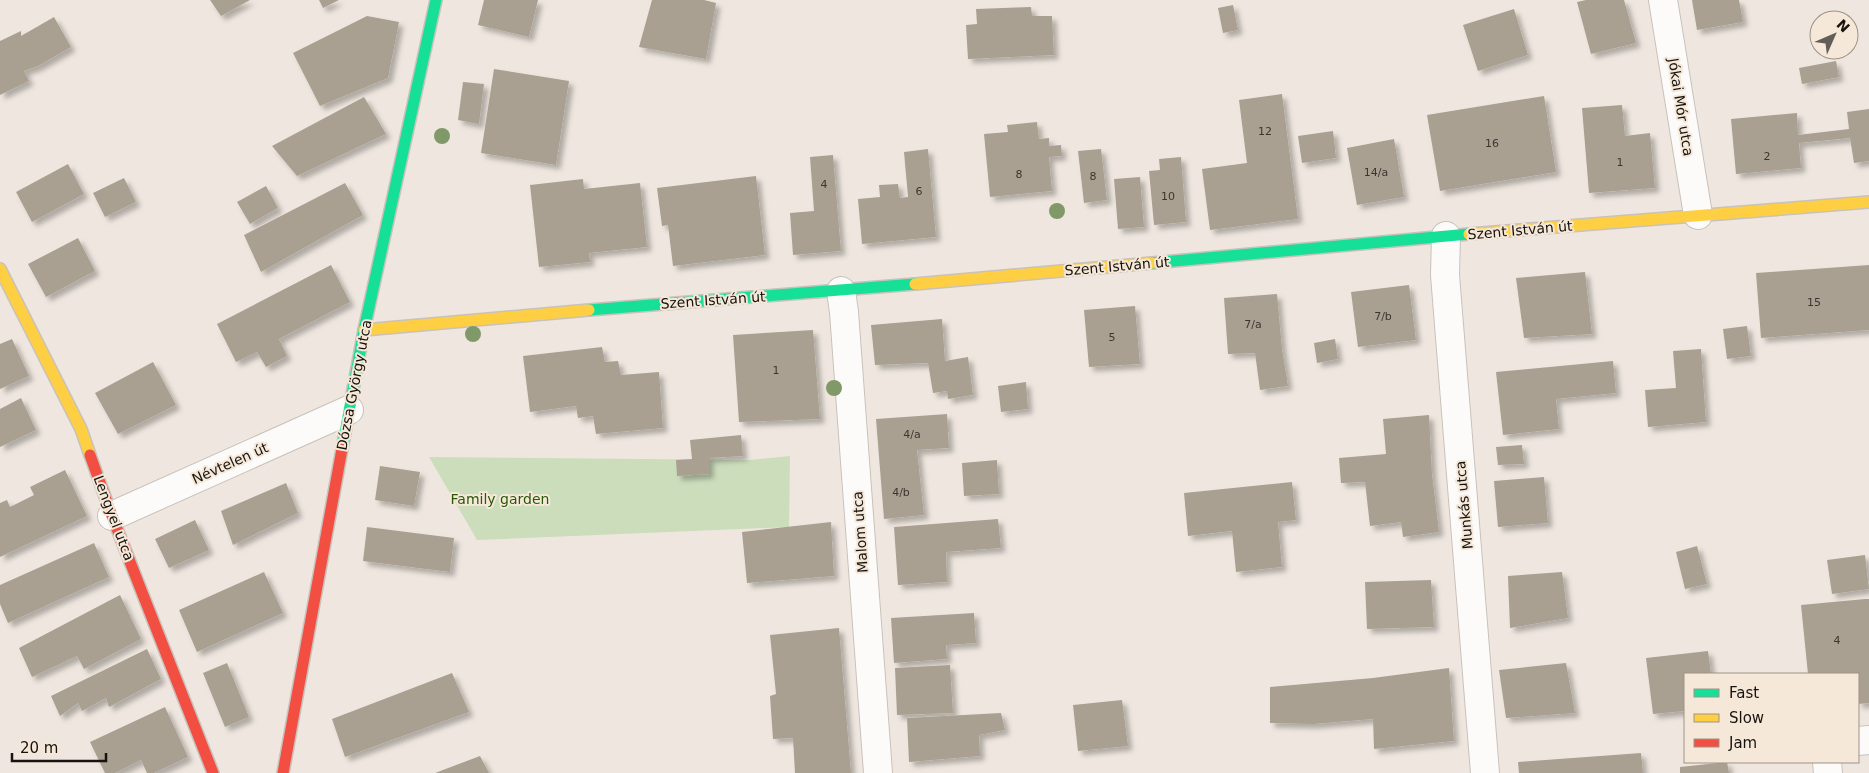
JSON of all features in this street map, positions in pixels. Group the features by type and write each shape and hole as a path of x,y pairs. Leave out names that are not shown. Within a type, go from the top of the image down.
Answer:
{"street":[{"name":"Dózsa György utca","path":"284,773 348,410 436,0"},
{"name":"Jókai Mór utca","path":"1664,0 1698,215"},
{"name":"Szent István út","path":"364,330 672,302 841,291 1446,236 1869,202"},
{"name":"Munkás utca","path":"1446,236 1445,264 1485,773"},
{"name":"Lengyel utca","path":"0,269 81,429 112,516 213,773"},
{"name":"Malom utca","path":"841,291 878,773"},
{"name":"Névtelen út","path":"112,516 348,410"}],"green space":[{"name":"Family garden","path":"790,456 789,527 477,540 429,457 750,460"}],"building":[{"path":"210,0 250,0 221,16"},
{"path":"319,0 339,0 323,8"},
{"path":"484,0 538,0 529,37 478,25"},
{"path":"652,0 704,0 716,3 706,59 639,47"},
{"path":"1586,0 1624,0 1636,43 1591,54 1577,2"},
{"path":"1692,0 1739,0 1743,22 1697,30"},
{"path":"1233,5 1238,30 1223,33 1218,8"},
{"path":"1031,7 1032,16 1052,16 1054,55 968,59 966,25 977,24 976,9"},
{"path":"1514,9 1528,55 1478,71 1463,25"},
{"path":"367,16 399,22 388,78 320,106 293,53"},
{"path":"54,17 71,47 38,66 24,71 29,81 0,95 0,41 21,31 21,36"},
{"path":"1836,61 1839,77 1802,84 1799,68"},
{"path":"494,69 569,81 556,165 481,153"},
{"path":"463,82 484,84 479,124 458,120"},
{"path":"1282,94 1298,219 1210,230 1202,169 1247,163 1239,100"},
{"path":"1544,96 1556,172 1440,191 1427,115"},
{"path":"364,97 386,134 297,176 272,146"},
{"path":"1622,105 1625,136 1650,133 1655,188 1589,193 1582,108"},
{"path":"1869,109 1869,161 1854,163 1850,138 1799,143 1801,168 1736,174 1731,119 1797,113 1798,135 1849,129 1847,112"},
{"path":"1037,122 1039,139 1049,138 1049,146 1061,145 1062,156 1049,157 1052,191 990,197 984,134 1008,132 1007,125"},
{"path":"1333,131 1336,158 1302,163 1298,136"},
{"path":"1394,139 1404,197 1357,205 1347,148"},
{"path":"928,149 936,237 862,244 858,199 880,197 879,185 898,184 900,198 908,197 904,152"},
{"path":"1101,149 1107,200 1084,203 1078,151"},
{"path":"833,155 841,251 793,255 790,213 814,211 810,157"},
{"path":"1181,157 1186,222 1154,225 1149,171 1160,170 1159,159"},
{"path":"68,164 84,194 32,222 16,192"},
{"path":"756,176 765,255 673,266 668,225 662,226 657,188"},
{"path":"1140,177 1144,227 1118,229 1114,179"},
{"path":"124,178 136,202 105,217 93,193"},
{"path":"583,179 584,189 640,183 647,247 589,253 590,262 539,267 530,185"},
{"path":"345,183 363,215 261,272 244,235"},
{"path":"266,186 278,208 250,224 237,202"},
{"path":"78,238 95,271 46,297 28,264"},
{"path":"331,265 350,302 279,339 287,356 266,367 257,352 236,362 217,324"},
{"path":"1869,265 1869,330 1761,338 1756,273"},
{"path":"1585,272 1592,334 1524,338 1516,278"},
{"path":"1409,285 1416,340 1358,347 1351,292"},
{"path":"1277,294 1282,349 1288,386 1260,390 1255,353 1228,354 1224,298"},
{"path":"1135,306 1140,364 1089,367 1084,310"},
{"path":"942,319 945,361 968,357 973,395 948,399 947,391 933,393 928,363 875,365 871,325"},
{"path":"1747,326 1751,356 1727,359 1723,329"},
{"path":"813,330 820,419 739,422 733,335"},
{"path":"12,339 29,376 0,389 0,344"},
{"path":"1335,339 1338,359 1317,363 1314,343"},
{"path":"602,347 605,362 618,361 621,375 659,372 663,428 596,434 593,416 578,418 576,406 530,412 523,356"},
{"path":"1701,349 1706,422 1648,427 1645,390 1676,388 1673,351"},
{"path":"1613,361 1616,393 1556,399 1559,429 1503,435 1496,372"},
{"path":"153,362 176,405 118,434 95,393"},
{"path":"1026,382 1028,409 1001,412 998,386"},
{"path":"21,398 36,430 0,447 0,409"},
{"path":"947,414 949,448 917,450 924,515 884,519 876,419"},
{"path":"1429,415 1432,474 1439,532 1403,537 1401,522 1370,526 1365,482 1341,483 1339,458 1386,454 1383,419"},
{"path":"741,435 743,456 709,458 709,474 677,476 676,460 692,459 690,440"},
{"path":"1522,445 1524,464 1498,465 1496,447"},
{"path":"997,460 999,494 964,496 962,463"},
{"path":"380,466 420,472 414,506 375,500"},
{"path":"65,470 87,516 0,557 0,503 7,500 10,507 34,495 30,487"},
{"path":"1544,477 1548,523 1498,527 1494,481"},
{"path":"1292,482 1296,520 1278,522 1282,567 1236,572 1232,531 1188,536 1184,493"},
{"path":"286,483 298,513 233,545 221,511"},
{"path":"998,519 1001,548 946,552 947,582 898,585 894,527"},
{"path":"195,520 209,550 169,568 155,539"},
{"path":"831,522 834,576 747,583 742,532"},
{"path":"367,527 454,538 450,572 363,561"},
{"path":"94,543 109,577 8,623 0,604 0,585"},
{"path":"1697,546 1707,584 1685,589 1676,552"},
{"path":"1865,555 1869,589 1832,594 1827,560"},
{"path":"264,572 283,613 197,652 179,610"},
{"path":"1562,572 1568,618 1510,628 1508,576"},
{"path":"1431,580 1434,627 1367,629 1365,582"},
{"path":"120,595 141,639 84,669 77,656 32,677 19,648"},
{"path":"1869,599 1869,703 1859,704 1859,673 1808,673 1801,605"},
{"path":"974,613 976,643 946,645 947,659 894,663 891,618"},
{"path":"839,628 851,773 795,773 793,738 773,739 770,696 776,694 770,635"},
{"path":"147,649 161,679 109,707 106,698 82,711 78,703 60,716 51,696"},
{"path":"1708,651 1711,673 1684,673 1684,711 1653,714 1646,658"},
{"path":"227,663 249,717 225,727 203,673"},
{"path":"1566,663 1575,713 1506,718 1499,670"},
{"path":"950,665 953,713 897,715 895,668"},
{"path":"1449,668 1454,741 1374,749 1373,719 1313,724 1270,723 1270,687 1373,678"},
{"path":"452,673 469,712 345,757 332,719"},
{"path":"1122,700 1128,746 1078,751 1073,705"},
{"path":"165,707 188,757 154,773 147,773 141,760 115,773 105,773 90,742"},
{"path":"1001,713 1005,730 979,735 980,756 909,762 907,718"},
{"path":"1641,753 1643,773 1519,773 1518,762"},
{"path":"480,756 489,773 435,773"},
{"path":"1727,763 1729,773 1680,773 1680,767"}],"traffic: fast":[{"path":"342,449 364,330 436,0"},
{"path":"1152,263 1469,234"},
{"path":"589,310 915,284"}],"traffic: slow":[{"path":"1469,234 1869,202"},
{"path":"915,284 1152,263"},
{"path":"0,269 81,429 90,455"},
{"path":"364,330 589,310"}],"traffic: jam":[{"path":"283,773 342,449"},
{"path":"90,455 213,773"}]}
